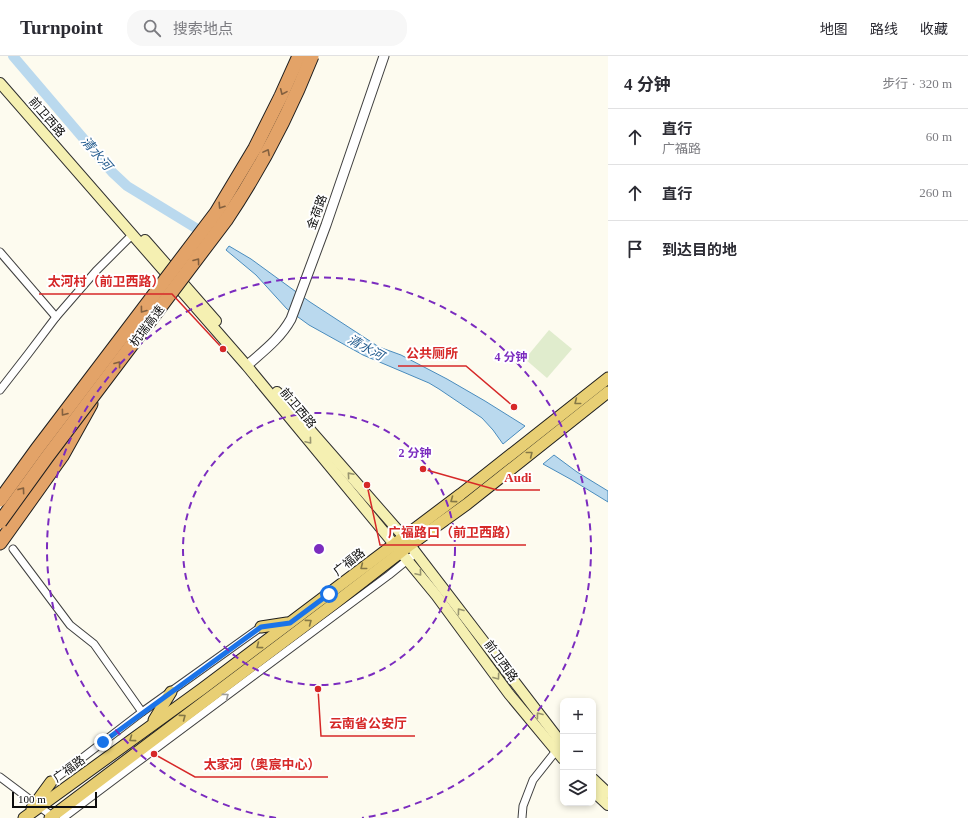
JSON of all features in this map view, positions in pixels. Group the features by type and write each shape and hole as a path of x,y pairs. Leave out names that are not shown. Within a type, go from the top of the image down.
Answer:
{"highway":[{"name":"杭瑞高速","path":"0,500 216,213 239,177 263,133 298,56"},
{"name":"杭瑞高速","path":"0,522 47,457 206,249 236,206 293,102 312,56"},
{"path":"0,543 67,449 106,379"}],"main road":[{"name":"前卫西路","path":"0,74 410,545 559,748"},
{"name":"前卫西路","path":"0,83 247,366 436,594 509,694 559,748"},
{"name":"广福路","path":"410,545 461,494 608,378"},
{"name":"广福路","path":"55,817 410,545 467,504 608,392"},
{"name":"广福路","path":"25,817 38,805 150,726 290,623 401,552"},
{"path":"261,627 290,623"},
{"path":"150,726 171,692"},
{"path":"74,801 116,778"},
{"path":"38,805 50,782"},
{"path":"596,782 608,793"},
{"path":"596,794 608,805"}],"street":[{"name":"金荷路","path":"251,362 276,340 291,320 301,289 326,225 384,56"},
{"path":"0,390 56,316 96,271 132,235"},
{"path":"0,252 56,316"},
{"path":"0,777 55,817 116,778 383,580 401,552 410,545"},
{"path":"13,549 70,625 94,644 142,712"},
{"path":"50,782 142,712 261,627"},
{"path":"522,818 524,806 533,780 559,748"}],"green space":[{"path":"549,330 572,349 547,378 525,359"}],"water":[{"path":"229,246 251,259 310,302 379,347 401,355 447,379 525,426 503,444 482,418 439,389 429,383 363,355 309,325 287,309 256,275 226,250"},
{"path":"554,455 577,472 608,491 608,502 543,464"}],"waterway":[{"name":"清水河","path":"13,56 112,172 127,186 199,230"}],"place":[{"name":"太河村（前卫西路）","path":"223,349"},
{"name":"公共厕所","path":"514,407"},
{"name":"Audi","path":"423,469"},
{"name":"广福路口（前卫西路）","path":"367,485"},
{"name":"云南省公安厅","path":"318,689"},
{"name":"太家河（奥宸中心）","path":"154,754"}],"route":[{"path":"103,742 142,712 261,627 290,623 329,594"}]}
